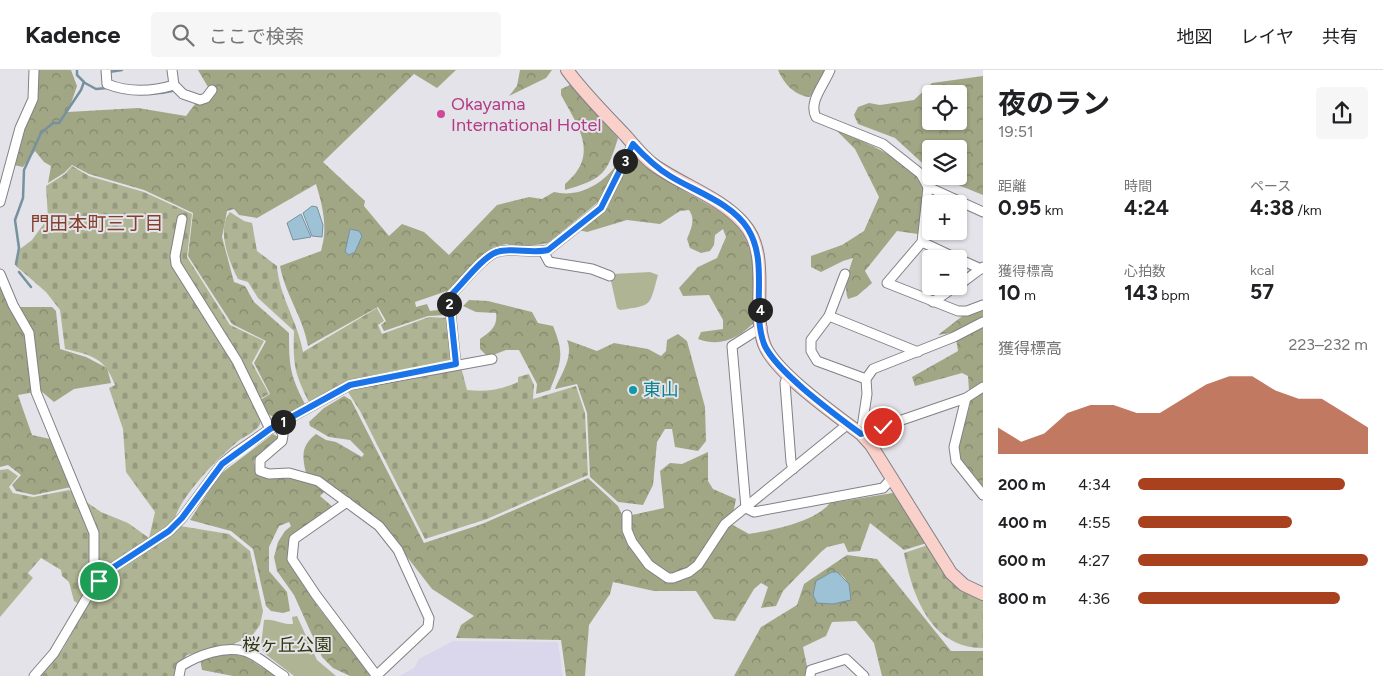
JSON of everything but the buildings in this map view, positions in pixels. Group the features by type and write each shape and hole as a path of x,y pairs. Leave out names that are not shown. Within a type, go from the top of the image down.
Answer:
{"street":[{"path":"0,202 20,128 33,99 34,70"},
{"path":"172,70 174,85 193,100 206,98 212,90"},
{"path":"566,70 651,163 723,207 748,229 754,241 757,256 764,344 788,374 861,434 871,445 951,573 964,585 983,594"},
{"path":"830,70 813,103 812,110 816,117 883,144 921,174 928,187 922,242 887,283 958,311 967,311 983,305"},
{"path":"106,71 107,84 118,88 156,90 174,85"},
{"path":"456,364 449,297 489,256 498,251 548,250 601,208 633,144"},
{"path":"928,187 983,212"},
{"path":"182,219 175,256 176,264 237,361 274,427 283,435 282,441 260,460 260,471 269,474 289,473 318,481 347,502 379,526 398,550 430,622 428,627 376,676 316,596 292,559 294,539 347,502"},
{"path":"922,242 939,250"},
{"path":"543,251 549,262 592,270 610,276"},
{"path":"967,262 982,268"},
{"path":"967,279 982,268"},
{"path":"0,274 13,306 29,333 36,392 94,533 94,571 99,581"},
{"path":"845,274 829,316 811,340 811,351 817,361 866,379"},
{"path":"933,302 943,295"},
{"path":"829,316 918,352"},
{"path":"861,434 867,394 866,379 873,369 954,337 983,322"},
{"path":"746,508 732,346 762,327"},
{"path":"34,676 54,653 89,594 99,581 114,567 169,531 182,518 222,464 274,427 350,385 456,364 492,359"},
{"path":"788,374 786,383 790,462 793,469"},
{"path":"861,434 966,398 983,387"},
{"path":"966,398 954,447 956,461 983,495"},
{"path":"627,516 627,530 632,542 650,565 659,573 674,578 689,572 698,565 725,524 848,424"},
{"path":"746,508 754,512 883,488 892,478"},
{"path":"179,676 181,666 195,657 230,650 246,652 284,676"},
{"path":"810,676 811,670 846,659 864,676"}],"shaded area":[{"path":"453,641 558,642 563,676 399,676 414,668 419,659"}],"green space":[{"path":"37,70 71,70 77,86 68,112 138,108 186,116 208,87 198,70 456,70 437,88 414,74 323,162 365,201 364,206 389,236 402,224 424,232 449,255 497,205 529,197 542,199 554,192 572,193 590,188 605,178 617,164 606,190 597,203 548,243 517,248 507,244 493,247 447,291 415,302 416,307 427,304 430,311 438,310 438,305 446,304 448,315 428,316 384,331 381,325 386,321 378,307 308,346 306,335 282,276 280,266 321,251 324,218 316,184 257,218 239,215 234,209 227,211 222,237 234,282 245,286 254,302 289,333 291,370 305,404 285,415 274,417 269,414 260,400 270,394 254,363 266,341 232,324 188,256 193,213 144,190 89,174 72,165 64,173 48,183 51,166 44,162 35,151 23,167 14,165"},
{"path":"520,70 552,70 546,78 509,96 517,86"},
{"path":"778,70 826,70 810,97 795,92 783,80"},
{"path":"983,76 983,195 958,185 967,185 967,140 922,140 922,163 895,138 858,124 854,115 858,107 869,103 880,105 914,100 922,92 922,130 967,130 967,85 930,85 932,83"},
{"path":"570,85 618,138 610,160 601,174 587,182 565,190 565,184 576,173 582,162 584,152 579,130 561,95 561,89"},
{"path":"836,130 873,146 901,162 920,181 924,195 922,195 922,213 918,234 897,231 865,271 872,283 857,296 848,299 846,283 853,258 821,272 811,267 811,256 842,245 864,231 879,197 855,149"},
{"path":"630,156 635,156 675,185 718,210 737,226 744,236 753,265 757,320 737,336 715,342 698,339 701,332 723,329 723,320 709,295 683,296 679,288 698,267 717,258 726,237 723,229 715,235 714,245 710,251 701,253 690,248 687,239 692,221 689,210 680,211 660,224 627,220 587,232 579,230 607,209"},
{"path":"72,166 89,176 144,192 192,214 187,257 230,325 264,341 252,363 269,394 254,402 260,416 260,424 256,430 236,443 210,468 185,499 175,518 180,526 229,534 250,551 263,611 260,625 252,636 231,645 187,655 177,666 178,676 39,676 63,649 86,608 74,601 69,582 62,576 61,570 41,558 28,573 33,578 0,617 0,470 8,469 18,476 9,487 13,493 33,497 69,490 101,512 128,523 149,538 155,512 126,472 123,429 109,388 115,385 111,376 102,363 96,359 83,353 65,349 60,310 46,292 16,266 20,249 32,240 48,218 46,186 65,174"},
{"path":"230,212 244,221 252,223 257,251 277,266 281,288 301,341 303,352 377,308 384,321 378,325 382,334 429,317 448,318 467,390 499,389 518,382 518,377 529,374 534,385 533,399 576,386 585,413 588,475 487,519 425,539 360,411 343,384 309,402 300,383 296,368 294,331 258,298 248,282 238,279 231,264 224,236 226,219"},
{"path":"650,272 658,275 648,303 639,307 620,310 617,308 611,281 613,274"},
{"path":"0,280 19,307 52,307 56,311 60,349 86,357 107,368 111,383 74,389 54,402 41,391 18,395 32,435 50,439 71,487 34,495 16,491 12,485 21,475 8,465 0,467"},
{"path":"469,300 488,301 532,312 538,323 553,326 559,344 560,358 550,390 536,394 537,384 519,350 506,350 488,357 480,349 480,339 494,326 496,313 476,312 463,306"},
{"path":"983,300 983,487 961,460 958,447 970,405 968,376 962,373 915,386 912,377 958,351 955,332 938,335"},
{"path":"678,334 687,341 705,407 706,441 698,451 675,447 672,429 665,429 657,442 653,485 643,505 618,502 590,477 587,413 577,384 555,389 568,359 569,346 567,340 597,351 614,343 648,349 661,356 666,351 667,340"},
{"path":"344,396 351,400 424,543 482,524 588,478 618,506 623,517 664,508 660,471 670,463 682,464 708,452 708,481 713,489 736,499 731,524 749,534 804,520 823,510 830,503 893,493 927,543 904,550 870,523 860,551 848,552 844,543 827,547 783,591 776,606 761,608 768,587 761,583 754,589 735,621 714,619 696,591 654,591 613,582 610,594 589,625 585,676 566,676 561,640 456,638 461,625 474,616 432,589 380,522 324,479 306,473 304,461 305,447 316,434 326,440 336,442 362,457 364,454 350,440 329,437 310,426 309,422 324,408"},
{"path":"273,434 278,437 277,441 254,461 256,471 263,478 296,480 318,486 326,490 320,496 333,507 290,537 288,561 318,607 371,675 369,676 350,676 333,668 322,657 294,595 277,571 274,557 278,542 285,531 291,526 289,522 279,526 269,547 269,571 287,592 290,611 283,613 271,611 266,606 253,549 231,531 190,520 219,475"},
{"path":"928,545 949,579 963,591 983,599 983,648 965,646 950,639 938,630 927,617 913,586 904,553"},
{"path":"847,555 877,559 951,651 983,651 983,676 882,676 874,643 856,621 832,622 826,636 803,647 808,671 806,676 734,676 761,627 797,605 804,584","holes":["832,572 842,576 849,584 849,591 813,595 816,581"]},
{"name":"桜ヶ丘公園","path":"297,616 317,660 336,676 294,676 264,653 261,646 264,620 293,624 292,617"},
{"path":"229,654 244,656 276,676 233,676 202,670 200,659"}],"water":[{"path":"312,206 317,207 323,225 322,237 312,236 303,213"},
{"path":"301,214 311,237 293,240 287,223"},
{"path":"350,229 359,231 362,236 355,252 349,255 345,252"},
{"path":"832,572 837,572 849,584 851,600 833,604 817,603 813,595 816,581"}],"waterway":[{"path":"16,264 19,248 15,220 23,198 24,170 41,133 53,123 59,123 81,90 84,82 77,75 77,70"},
{"path":"109,72 122,70"},
{"path":"85,83 96,89 107,88"},
{"path":"161,93 172,91"},
{"path":"19,272 31,287"}],"place":[{"name":"Okayama International Hotel","path":"441,114"},
{"name":"東山","path":"633,390"}],"district":[{"name":"門田本町三丁目","path":"97,223"}],"route":[{"path":"99,581 114,567 169,531 182,518 222,464 270,429 350,385 456,364 448,303 449,297 489,256 498,251 537,253 548,250 601,208 633,144 651,163 723,207 736,216 748,229 754,241 757,256 760,316 764,344 791,378 861,434 883,427"}]}
